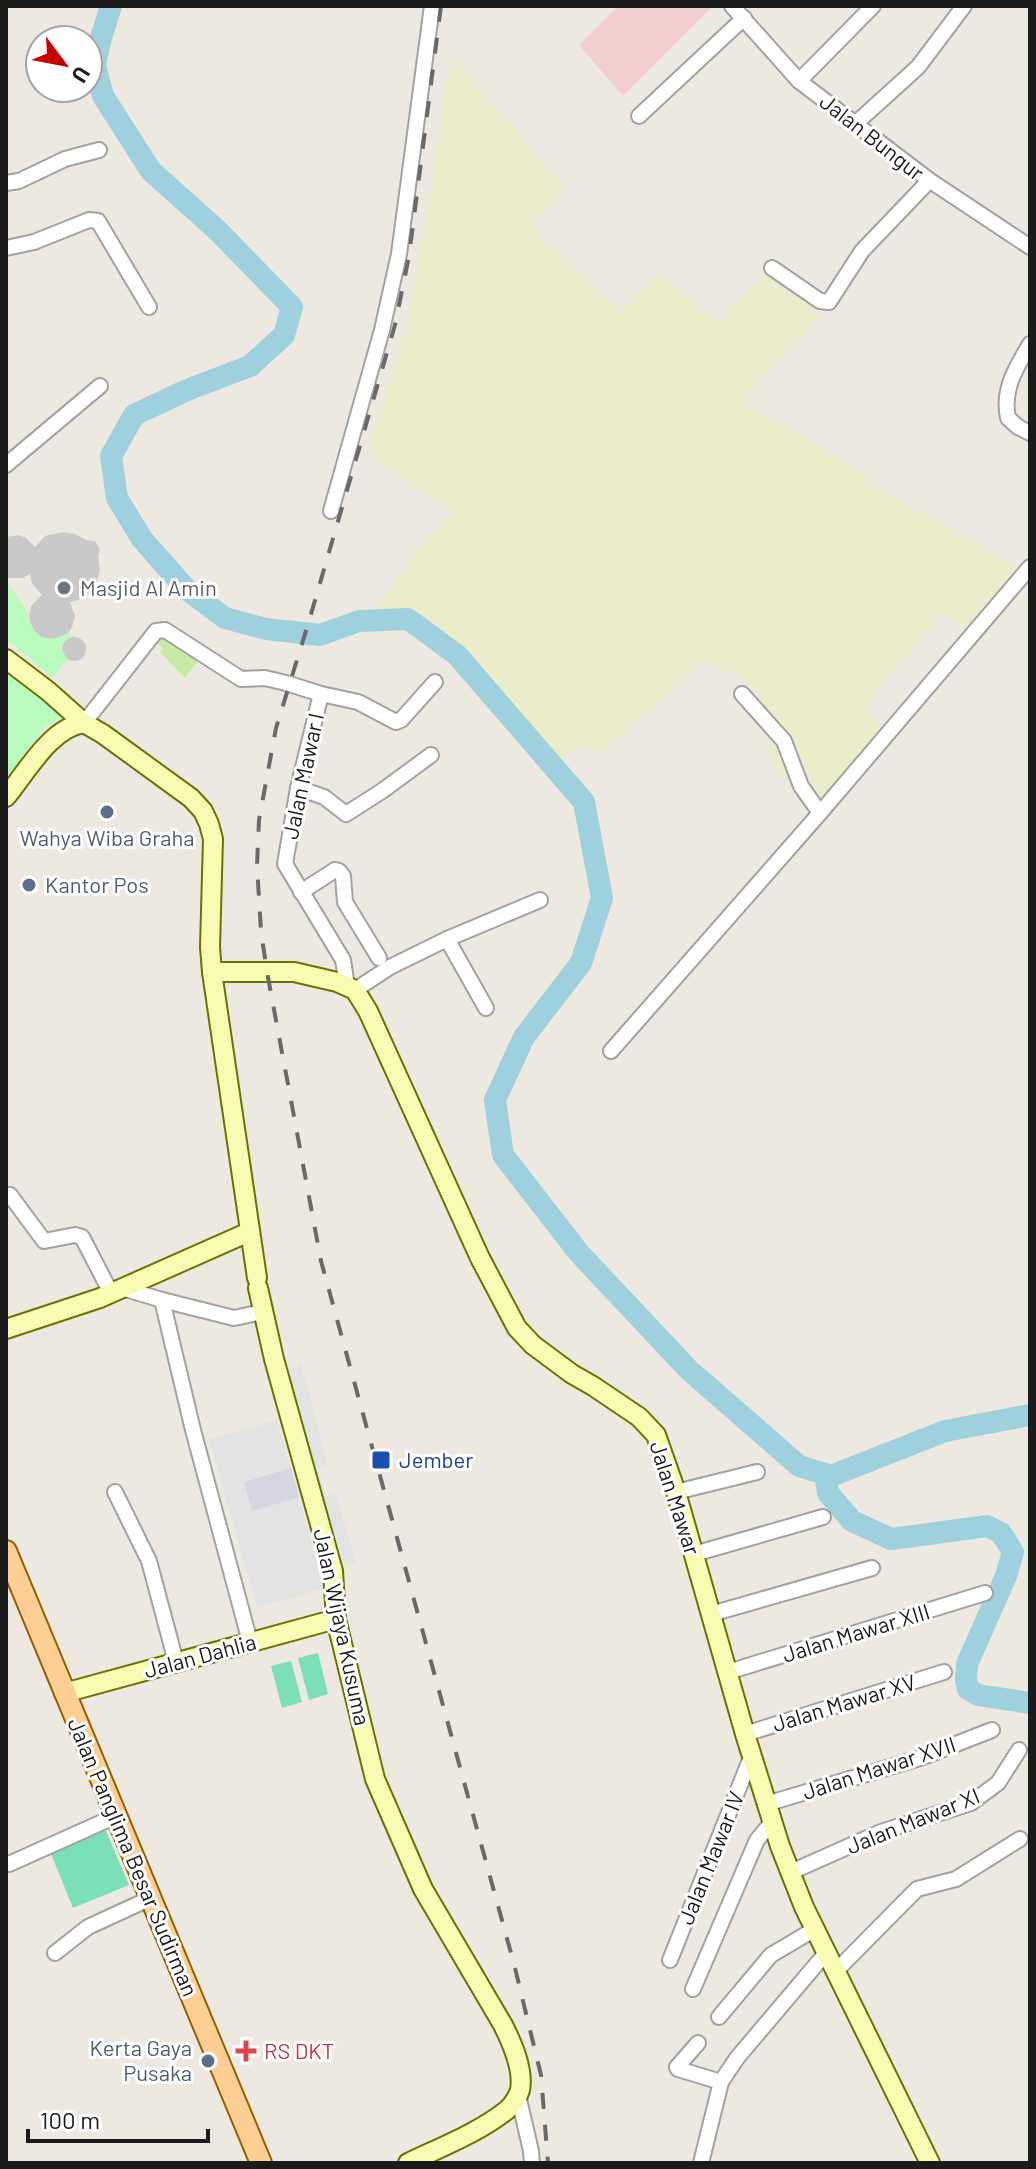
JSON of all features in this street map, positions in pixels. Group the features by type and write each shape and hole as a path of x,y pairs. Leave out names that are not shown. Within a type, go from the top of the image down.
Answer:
{"main road":[{"name":"Jalan Panglima Besar Sudirman","path":"6,1551 261,2163"}],"street":[{"path":"331,511 382,330 399,254 432,6"},
{"name":"Jalan Bungur","path":"732,6 799,81 929,181 1030,247"},
{"path":"799,81 873,6"},
{"path":"855,124 918,67 964,6"},
{"path":"639,116 744,18"},
{"path":"6,183 19,181 65,159 99,150"},
{"path":"772,268 820,301 829,302 862,251 929,181"},
{"path":"6,248 34,242 94,220 103,227 149,307"},
{"path":"1030,344 1011,378 1007,397 1008,418 1030,433"},
{"path":"6,465 100,386"},
{"path":"611,1051 1030,567"},
{"path":"6,797 48,745 65,729 84,723 159,629 241,679 265,678 358,702 398,722 435,682"},
{"name":"Jalan Wijaya Kusuma","path":"6,659 84,723 179,787 203,811 209,824 213,839 212,972 257,1283 262,1312 333,1571 336,1619 375,1779 423,1889 512,2042 521,2087 518,2095"},
{"name":"Jalan Mawar I","path":"321,694 298,788 285,864 343,960 351,988"},
{"path":"742,694 784,741 801,786 820,813"},
{"path":"298,788 324,797 346,814 431,755"},
{"path":"301,892 335,870 339,871 343,876 345,902 379,958"},
{"path":"212,972 294,972 351,988 447,939 540,900"},
{"path":"447,939 486,1008"},
{"name":"Jalan Mawar","path":"351,988 368,1011 480,1258 517,1328 533,1345 572,1374 639,1417 656,1435 676,1492 769,1813 791,1872 835,1972 930,2163"},
{"path":"10,1195 44,1241 75,1235 82,1237 116,1290 234,1318 262,1312"},
{"path":"6,1329 116,1290 249,1232"},
{"path":"162,1300 250,1642"},
{"path":"676,1492 757,1472"},
{"path":"115,1492 149,1561 176,1662"},
{"path":"694,1554 823,1517"},
{"path":"711,1614 872,1568"},
{"name":"Jalan Mawar XIII","path":"728,1672 985,1593"},
{"name":"Jalan Dahlia","path":"64,1693 336,1619"},
{"name":"Jalan Mawar XV","path":"745,1734 944,1672"},
{"name":"Jalan Mawar XVII","path":"769,1813 861,1774 920,1758 992,1730"},
{"name":"Jalan Mawar XI","path":"791,1872 881,1832 971,1803 998,1783 1019,1750"},
{"name":"Jalan Mawar IV","path":"670,1960 752,1755"},
{"path":"693,1989 769,1813"},
{"path":"6,1863 116,1816"},
{"path":"835,1972 917,1889 956,1879 1020,1839"},
{"path":"55,1953 88,1927 151,1898"},
{"path":"719,2017 771,1955 815,1929"},
{"path":"701,2163 721,2082 826,1953"},
{"path":"698,2043 678,2069 721,2082"},
{"path":"408,2163 474,2131 510,2109 518,2095"},
{"path":"518,2095 532,2163"}],"shaded area":[{"path":"618,6 708,6 710,9 623,96 579,45"},
{"name":"Masjid Al Amin","path":"62,532 95,541 100,550 100,570 91,591 70,602 75,616 68,633 53,640 36,633 30,623 31,606 42,595 32,583 30,574 22,578 6,578 6,537 19,535 35,547 45,536"},
{"name":"Masjid Al Amin","path":"74,637 83,640 86,649 83,658 74,661 65,658 62,649 65,640"},
{"path":"301,1364 328,1465 318,1469 326,1497 336,1494 356,1563 345,1566 288,1369"},
{"path":"277,1420 324,1588 257,1608 209,1439"},
{"path":"291,1468 299,1497 252,1511 244,1482"}],"green space":[{"path":"450,60 457,63 565,188 530,227 619,311 661,274 719,323 768,269 821,314 742,401 868,476 865,482 1019,567 971,630 943,614 865,705 884,733 816,816 763,751 774,739 750,710 760,696 734,669 726,673 706,657 602,754 583,744 562,758 543,741 491,676 435,622 377,609 419,548 455,512 371,456 372,436 407,329 428,214"},
{"path":"6,580 25,608 37,634 52,639 68,633 75,636 63,643 61,648 67,659 53,678 6,639"},
{"path":"163,634 199,659 185,678 160,652 163,648 156,642"},
{"path":"6,666 65,715 44,728 9,775 6,769"},
{"path":"318,1653 328,1694 309,1700 298,1658"},
{"path":"291,1661 302,1702 282,1708 271,1666"},
{"path":"104,1826 129,1885 73,1908 49,1849"}],"waterway":[{"path":"111,6 95,65 103,96 151,171 217,230 292,307 284,335 250,366 187,390 134,415 111,456 117,498 142,539 186,589 225,618 266,629 320,635 359,621 408,619 457,655 584,802 602,898 581,963 524,1037 495,1100 503,1155 579,1253 689,1370 799,1466 831,1476 945,1431 1030,1415"},
{"path":"825,1474 828,1493 852,1521 891,1539 987,1526 1001,1533 1013,1552 1006,1576 967,1664 966,1680 968,1689 978,1695 1030,1703"}],"railway":[{"path":"441,6 409,256 395,325 276,728 259,820 257,866 267,972 321,1261 514,1964 541,2075 548,2163"}],"place":[{"name":"Masjid Al Amin","path":"64,588"},
{"name":"Wahya Wiba Graha","path":"107,812"},
{"name":"Kantor Pos","path":"29,885"},
{"name":"Jember","path":"381,1460"},
{"name":"RS DKT","path":"246,2051"},
{"name":"Kerta Gaya Pusaka","path":"208,2061"}]}
